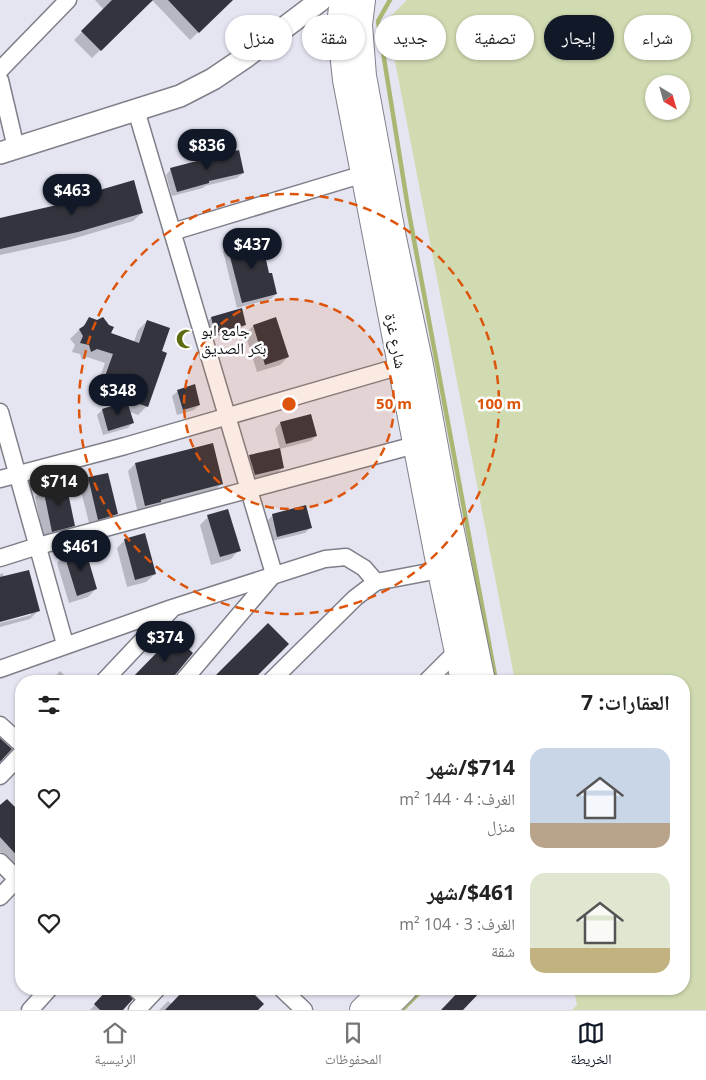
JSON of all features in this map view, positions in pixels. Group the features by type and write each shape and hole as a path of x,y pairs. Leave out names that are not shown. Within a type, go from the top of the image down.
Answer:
{"main road":[{"name":"شارع غزة","path":"342,0 338,24 340,52 415,444 481,675"},
{"name":"شارع غزة","path":"363,0 360,25 364,76 450,568 457,651 462,675"},
{"path":"362,1010 377,995"},
{"path":"384,1010 399,995"}],"street":[{"path":"0,70 68,0"},
{"path":"0,80 8,151 180,96 212,79 247,56 320,0"},
{"path":"136,110 274,574"},
{"path":"172,232 364,174"},
{"path":"0,479 125,446 401,366"},
{"path":"0,412 65,644"},
{"path":"0,558 38,546 415,444"},
{"path":"0,669 65,644 274,574 325,559 346,557 364,568 376,582"},
{"path":"277,675 355,598 376,582 450,568"},
{"path":"188,675 274,574"},
{"path":"110,675 172,608"},
{"path":"291,675 303,648"},
{"path":"433,675 457,651"},
{"path":"0,725 15,739"},
{"path":"0,776 15,760"},
{"path":"0,862 15,875"},
{"path":"0,897 15,884"},
{"path":"30,1010 44,995"},
{"path":"288,995 304,1010"}],"green space":[{"path":"407,0 706,0 706,1010 572,1010 577,1005 575,995 690,995 690,675 514,675 395,60 446,60 446,15 392,15"}],"building":[{"path":"112,0 153,0 101,51 81,31"},
{"path":"168,0 233,0 199,33"},
{"path":"239,150 244,173 209,181 209,183 177,192 170,168"},
{"path":"134,180 143,213 78,232 0,249 0,218 70,202 69,199"},
{"path":"261,237 269,273 272,273 277,294 242,303 227,245"},
{"path":"242,308 246,325 215,333 211,317"},
{"path":"89,317 97,320 103,317 109,325 114,327 111,333 139,343 147,320 170,328 162,351 167,353 148,407 100,390 113,354 97,349 91,352 89,345 80,343 83,336 79,329 84,326"},
{"path":"276,317 289,357 265,365 253,325"},
{"path":"195,384 200,405 183,410 177,390"},
{"path":"127,401 134,423 108,431 102,409"},
{"path":"311,414 317,436 286,444 280,422"},
{"path":"213,443 223,484 145,506 135,463"},
{"path":"280,448 284,468 255,475 249,455"},
{"path":"108,473 118,514 98,520 88,477"},
{"path":"66,483 75,526 52,532 43,488"},
{"path":"306,505 312,528 277,537 272,514"},
{"path":"228,509 241,551 220,557 207,515"},
{"path":"145,533 156,574 135,580 124,539"},
{"path":"85,548 97,589 77,596 64,554"},
{"path":"29,570 40,611 0,622 0,577"},
{"path":"268,623 289,644 258,675 216,675"},
{"path":"174,635 193,653 175,675 135,675"},
{"path":"0,738 12,749 0,762"},
{"path":"7,799 15,807 15,853 0,837 0,805"},
{"path":"102,995 130,995 133,999 123,1010 100,1010 94,1004"},
{"path":"179,995 255,995 264,1004 258,1010 165,1010"},
{"path":"455,995 477,995 463,1010 441,1010"}],"waterway":[{"path":"390,0 378,21 408,208 495,675"},
{"path":"402,1010 417,995"}],"place":[{"name":"جامع ابو بكر الصديق","path":"186,339"}]}
